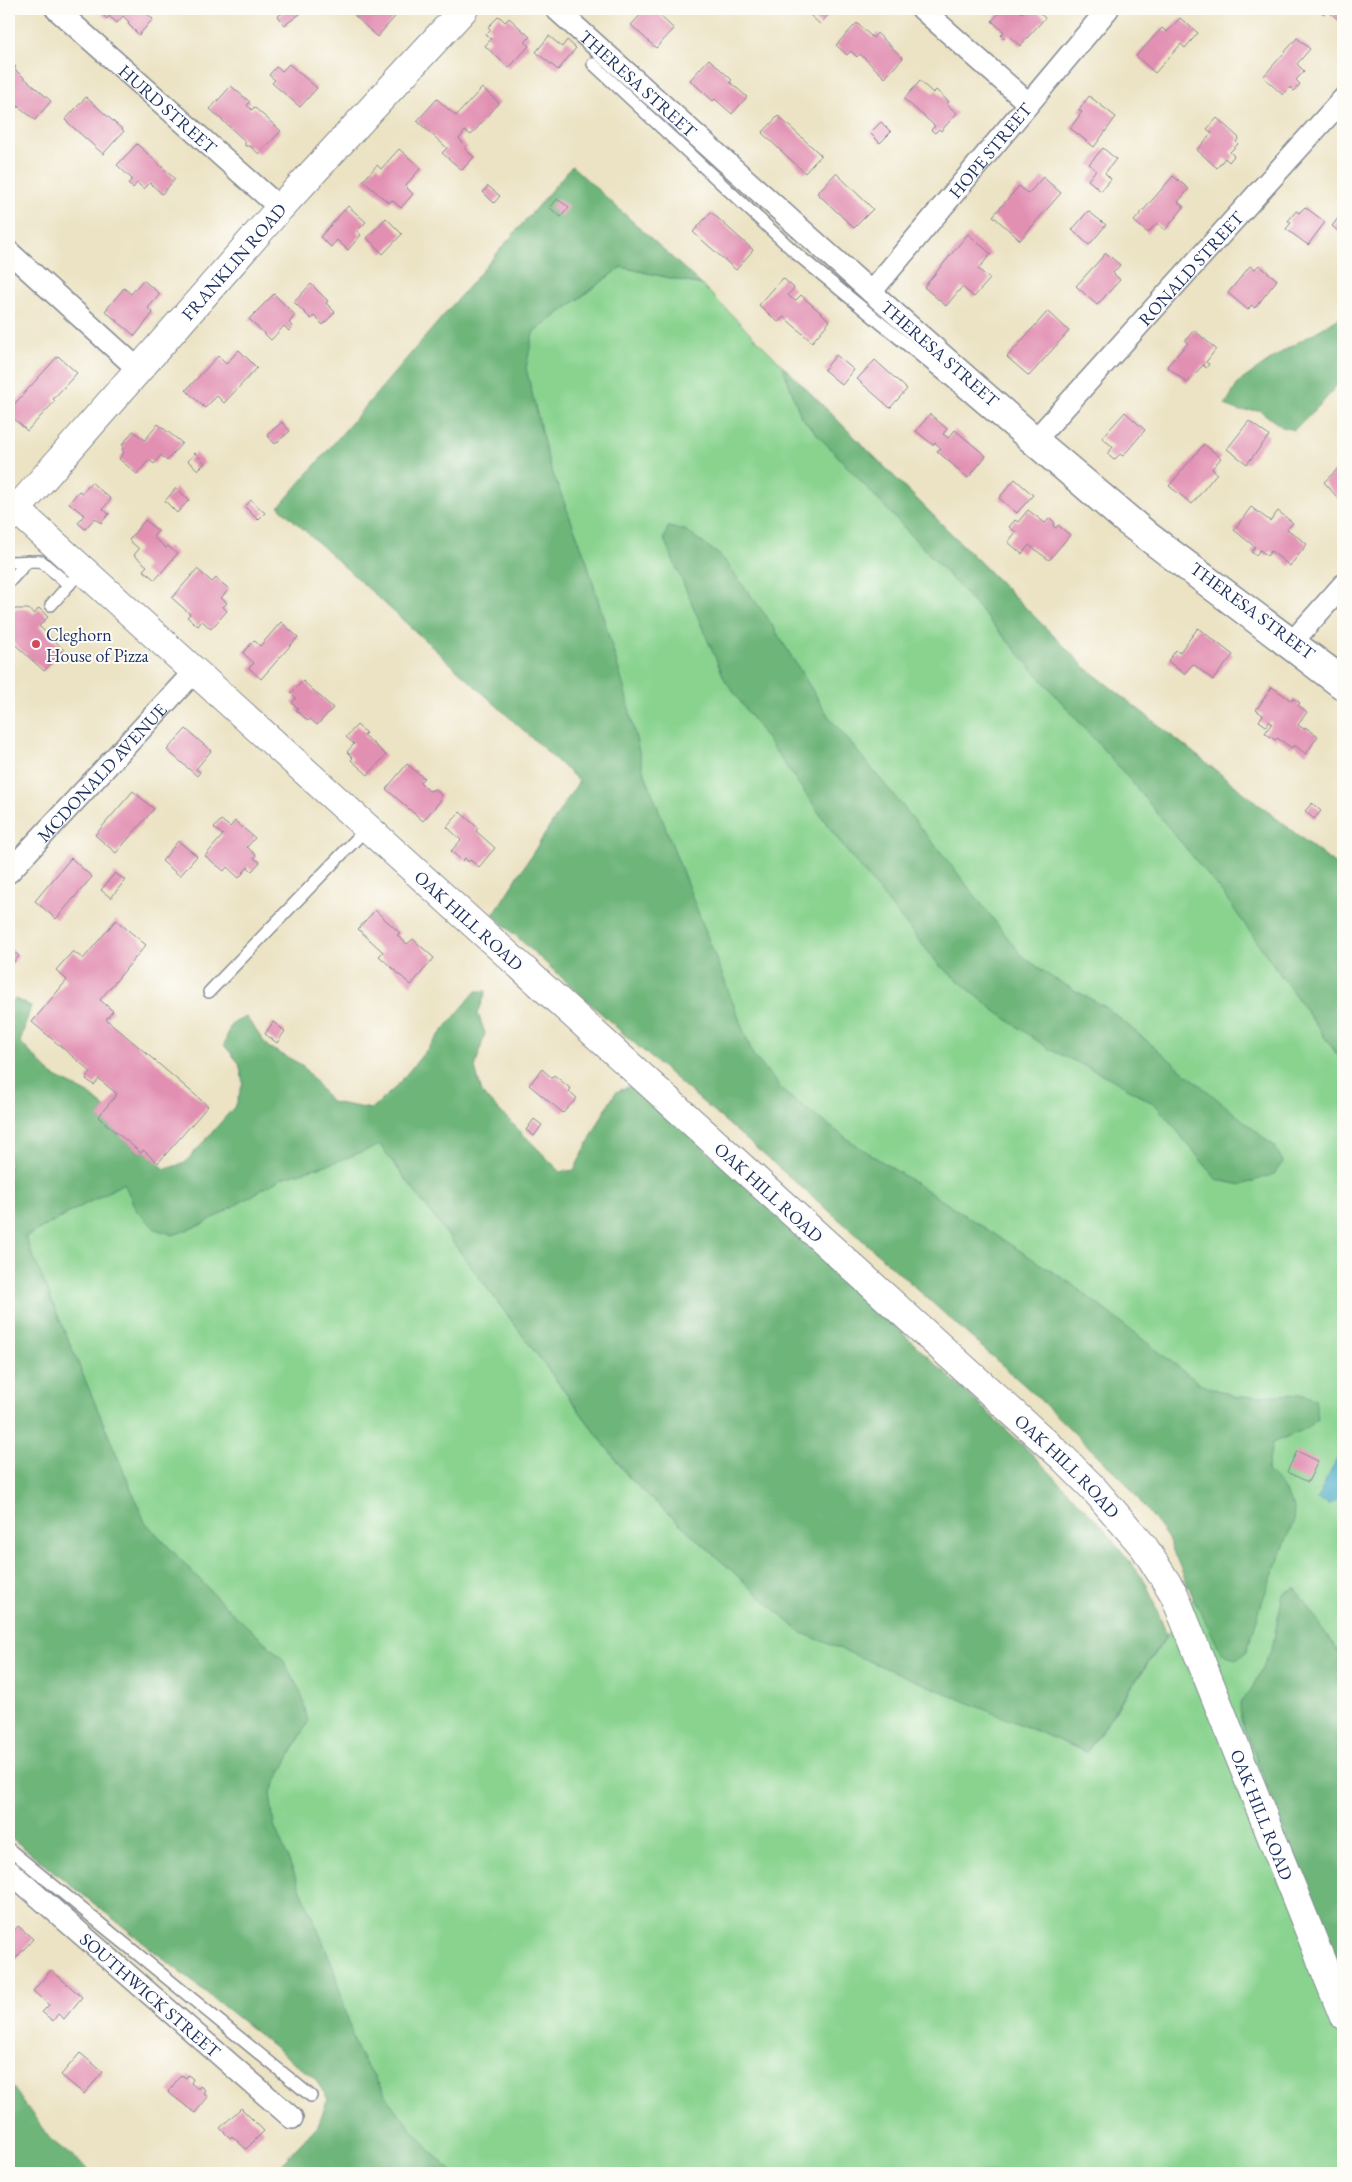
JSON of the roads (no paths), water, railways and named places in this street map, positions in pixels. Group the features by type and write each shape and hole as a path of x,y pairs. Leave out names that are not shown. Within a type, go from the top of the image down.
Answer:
{"street":[{"name":"HURD STREET","path":"56,9 280,208"},
{"name":"FRANKLIN ROAD","path":"11,510 139,370 280,208 464,9"},
{"name":"THERESA STREET","path":"556,9 871,292 1037,438 1152,535 1343,677"},
{"path":"922,9 1028,103"},
{"name":"HOPE STREET","path":"871,292 1108,9"},
{"name":"RONALD STREET","path":"1037,438 1343,99"},
{"path":"9,252 139,370"},
{"name":"OAK HILL ROAD","path":"11,510 50,555 194,672 368,827 1094,1488 1144,1547 1174,1594 1343,2015"},
{"path":"1294,640 1343,585"},
{"name":"MCDONALD AVENUE","path":"9,872 194,672"},
{"name":"SOUTHWICK STREET","path":"9,1871 292,2118"}],"lane":[{"path":"593,64 798,255 957,386 1121,527 1343,696"},
{"path":"9,562 28,561 50,555"},
{"path":"9,582 28,561"},
{"path":"51,605 76,578"},
{"path":"210,992 368,827"},
{"path":"9,1849 312,2096"}],"water":[{"path":"1343,1454 1343,1497 1329,1504 1317,1499 1338,1457"}],"place":[{"name":"Cleghorn House of Pizza","path":"36,644"}]}
